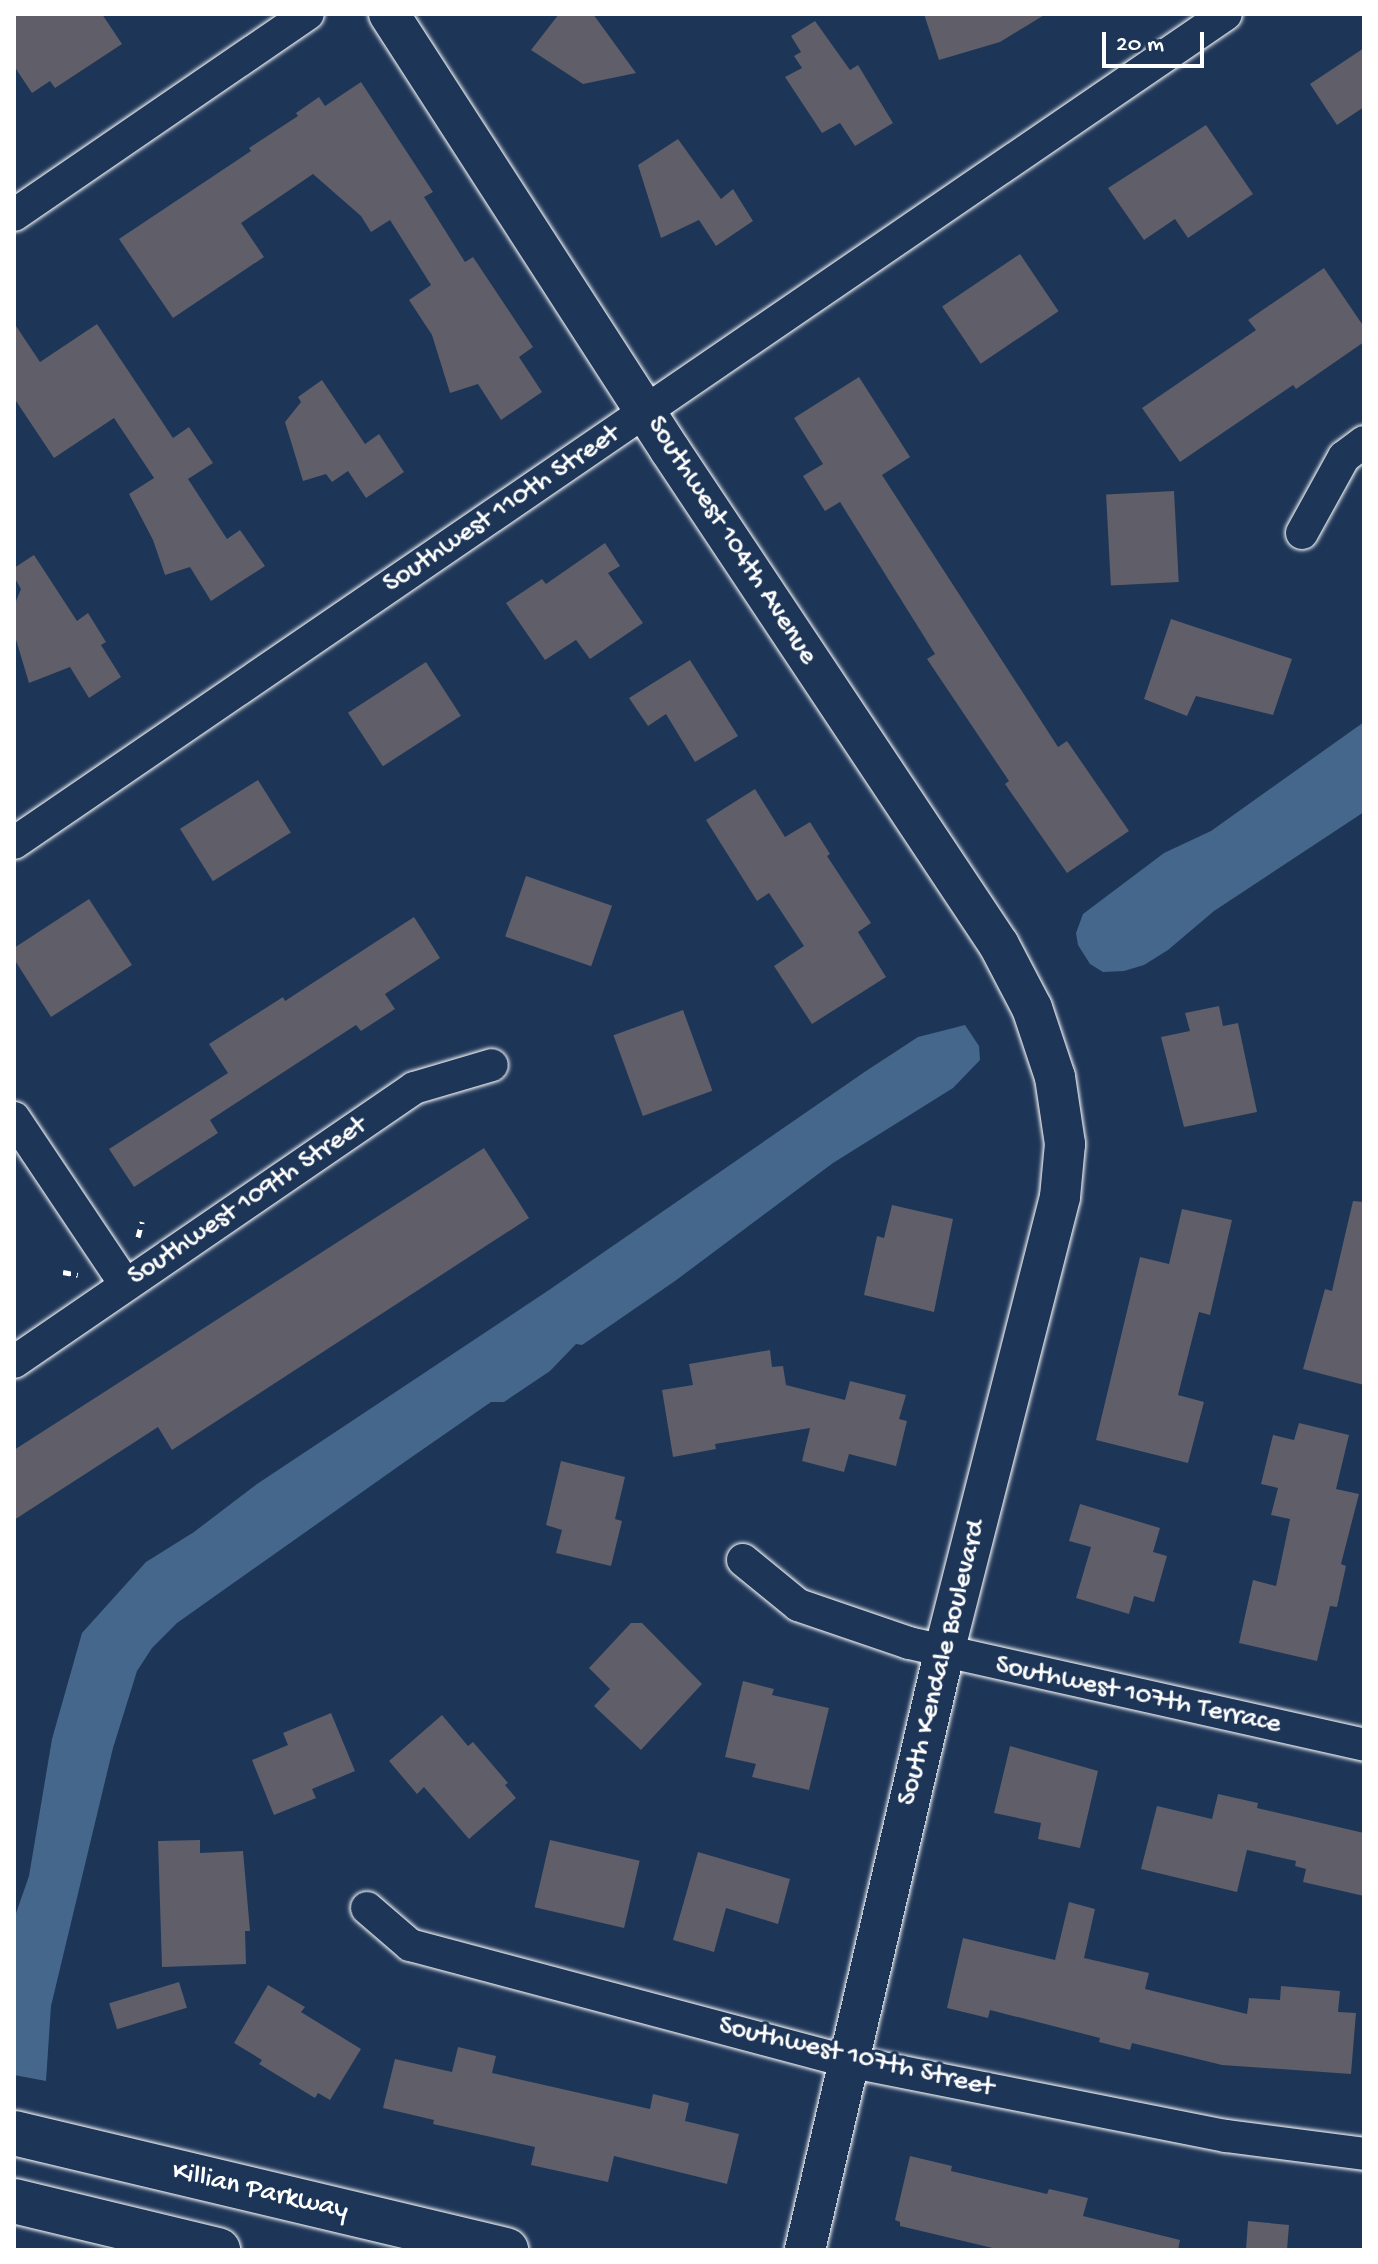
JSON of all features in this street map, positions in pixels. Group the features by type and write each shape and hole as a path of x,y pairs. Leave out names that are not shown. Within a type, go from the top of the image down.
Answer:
{"main road":[{"name":"Killian Parkway","path":"14,2133 506,2250"},
{"path":"14,2201 218,2250"}],"street":[{"path":"14,215 308,14"},
{"name":"Southwest 104th Avenue","path":"389,14 646,412 1011,964 1042,1032 1055,1077"},
{"name":"Southwest 110th Street","path":"14,843 1226,14"},
{"path":"1302,533 1344,457 1364,442"},
{"name":"Southwest 109th Street","path":"14,1362 414,1088 492,1065"},
{"name":"South Kendale Boulevard","path":"805,2250 944,1653 1060,1197 1065,1144 1055,1077"},
{"path":"14,1118 126,1285"},
{"name":"Southwest 107th Terrace","path":"743,1560 798,1605 944,1653 1364,1745"},
{"name":"Southwest 107th Street","path":"367,1908 410,1945 847,2061 1226,2136 1364,2154"}],"path":[{"path":"138,1238 142,1222"},
{"path":"63,1272 79,1275"}],"water":[{"path":"1364,722 1364,812 1214,911 1168,950 1144,965 1124,971 1103,972 1090,964 1078,945 1076,933 1083,914 1164,853 1211,831"},
{"path":"965,1025 979,1046 980,1060 953,1088 833,1163 675,1281 582,1345 576,1344 550,1371 504,1402 491,1402 406,1461 177,1623 152,1648 137,1671 113,1748 51,2006 46,2081 14,2075 14,1919 29,1876 52,1739 82,1633 146,1562 866,1071 918,1037"}],"building":[{"path":"14,14 102,14 122,44 55,88 50,81 32,93 14,66"},
{"path":"559,14 593,14 636,73 583,84 531,50"},
{"path":"924,14 1046,14 1000,42 939,60"},
{"path":"815,21 850,70 858,65 893,123 855,146 840,123 822,133 785,77 802,68 794,56 801,52 791,36"},
{"path":"1364,48 1364,107 1337,125 1310,84"},
{"path":"361,82 433,192 424,197 465,262 473,257 533,347 519,357 542,392 501,420 478,384 450,393 432,335 409,300 431,285 390,220 371,232 361,216 313,174 241,223 264,257 173,318 119,239 251,151 249,148 298,116 296,113 319,97 325,106"},
{"path":"1206,125 1253,194 1188,238 1175,219 1144,240 1108,188"},
{"path":"678,139 721,199 733,189 753,221 716,246 699,220 661,238 638,165"},
{"path":"1020,254 1059,311 981,364 942,307"},
{"path":"1324,268 1364,327 1364,342 1296,389 1293,385 1180,462 1142,408 1256,330 1248,320"},
{"path":"14,323 40,362 97,324 173,438 189,427 213,463 188,479 227,539 240,530 265,566 211,601 190,567 165,575 153,540 129,494 154,478 114,418 54,458 14,398"},
{"path":"859,377 910,457 882,475 1058,747 1067,741 1129,831 1067,873 1005,784 1009,781 927,659 935,654 840,502 825,511 803,476 823,464 794,418"},
{"path":"322,380 365,444 379,434 404,472 366,498 348,471 332,482 326,474 303,481 285,422 301,402 298,397"},
{"path":"1174,491 1179,582 1111,585 1106,495"},
{"path":"605,543 620,566 608,573 643,623 590,659 576,640 545,660 506,603 542,579 546,584"},
{"path":"34,555 77,621 88,613 106,642 101,645 121,677 89,698 70,667 29,683 14,633 14,606 21,589 14,577 14,568"},
{"path":"1171,619 1292,659 1273,715 1196,696 1187,716 1144,699"},
{"path":"690,660 738,736 695,762 666,714 648,726 629,698"},
{"path":"426,662 461,716 383,766 348,713"},
{"path":"258,780 291,833 213,881 180,829"},
{"path":"755,789 785,837 810,822 830,854 827,856 871,923 858,932 886,977 812,1024 774,966 804,946 769,893 757,901 706,820"},
{"path":"526,876 612,906 591,966 505,937"},
{"path":"89,899 132,965 51,1017 14,959 14,948"},
{"path":"414,917 440,958 385,994 395,1009 361,1031 356,1025 210,1120 218,1133 134,1187 109,1149 228,1073 209,1044 283,997 285,1001"},
{"path":"1219,1006 1223,1026 1238,1023 1257,1112 1184,1127 1161,1037 1190,1031 1185,1013"},
{"path":"683,1010 712,1091 643,1116 613,1035"},
{"path":"484,1148 529,1218 172,1450 158,1427 14,1520 14,1450"},
{"path":"1353,1201 1364,1202 1364,1385 1303,1369 1325,1289 1332,1291"},
{"path":"892,1205 953,1219 934,1312 864,1295 877,1236 884,1238"},
{"path":"1182,1209 1232,1220 1210,1315 1199,1312 1178,1395 1204,1402 1188,1463 1096,1440 1140,1257 1169,1264"},
{"path":"770,1350 772,1367 783,1366 786,1385 845,1400 850,1381 906,1395 899,1419 907,1421 896,1466 849,1454 844,1472 802,1461 810,1428 715,1444 716,1449 673,1457 662,1390 693,1385 689,1364"},
{"path":"1299,1423 1349,1435 1336,1489 1359,1494 1341,1564 1346,1566 1337,1607 1330,1606 1317,1661 1239,1643 1253,1580 1276,1586 1290,1519 1271,1515 1278,1488 1261,1484 1273,1435 1294,1440"},
{"path":"561,1461 625,1477 615,1519 622,1521 611,1566 556,1553 562,1530 546,1525"},
{"path":"1080,1504 1160,1528 1153,1552 1167,1556 1154,1602 1134,1596 1129,1614 1076,1598 1091,1547 1069,1541"},
{"path":"631,1623 642,1623 702,1684 641,1750 594,1706 610,1689 589,1668"},
{"path":"743,1681 774,1689 772,1695 829,1708 809,1790 752,1777 756,1764 725,1757"},
{"path":"331,1713 355,1771 312,1789 316,1798 274,1815 252,1760 288,1745 283,1733"},
{"path":"442,1715 468,1746 473,1742 508,1783 505,1785 516,1798 469,1839 424,1787 417,1794 389,1761"},
{"path":"1010,1746 1098,1771 1080,1848 1038,1839 1041,1823 994,1813"},
{"path":"1218,1794 1258,1803 1257,1808 1364,1833 1364,1896 1303,1882 1306,1869 1295,1866 1296,1861 1247,1850 1237,1892 1141,1869 1157,1806 1212,1819"},
{"path":"200,1840 200,1853 243,1851 250,1931 245,1931 246,1964 162,1967 158,1841"},
{"path":"550,1840 640,1861 624,1928 534,1907"},
{"path":"698,1852 790,1879 778,1924 726,1908 714,1952 673,1940"},
{"path":"1069,1902 1095,1909 1084,1958 1149,1973 1145,1989 1247,2014 1249,1998 1280,2000 1281,1986 1340,1991 1338,2012 1356,2013 1351,2074 1222,2065 1132,2043 1130,2050 1099,2042 1100,2038 990,2010 988,2018 947,2008 963,1938 1055,1960"},
{"path":"179,1982 187,2008 117,2029 109,2003"},
{"path":"268,1985 305,2007 301,2012 361,2049 330,2100 318,2093 315,2098 259,2064 262,2060 234,2043"},
{"path":"458,2047 496,2056 492,2073 650,2109 653,2094 689,2103 685,2121 739,2134 727,2184 614,2156 608,2182 531,2165 535,2147 433,2124 434,2120 383,2108 395,2059 452,2072"},
{"path":"910,2156 952,2166 951,2171 1047,2194 1049,2189 1088,2198 1083,2216 1180,2240 1178,2250 1001,2250 900,2226 900,2222 895,2220"},
{"path":"1248,2221 1289,2225 1287,2250 1246,2250"}]}
